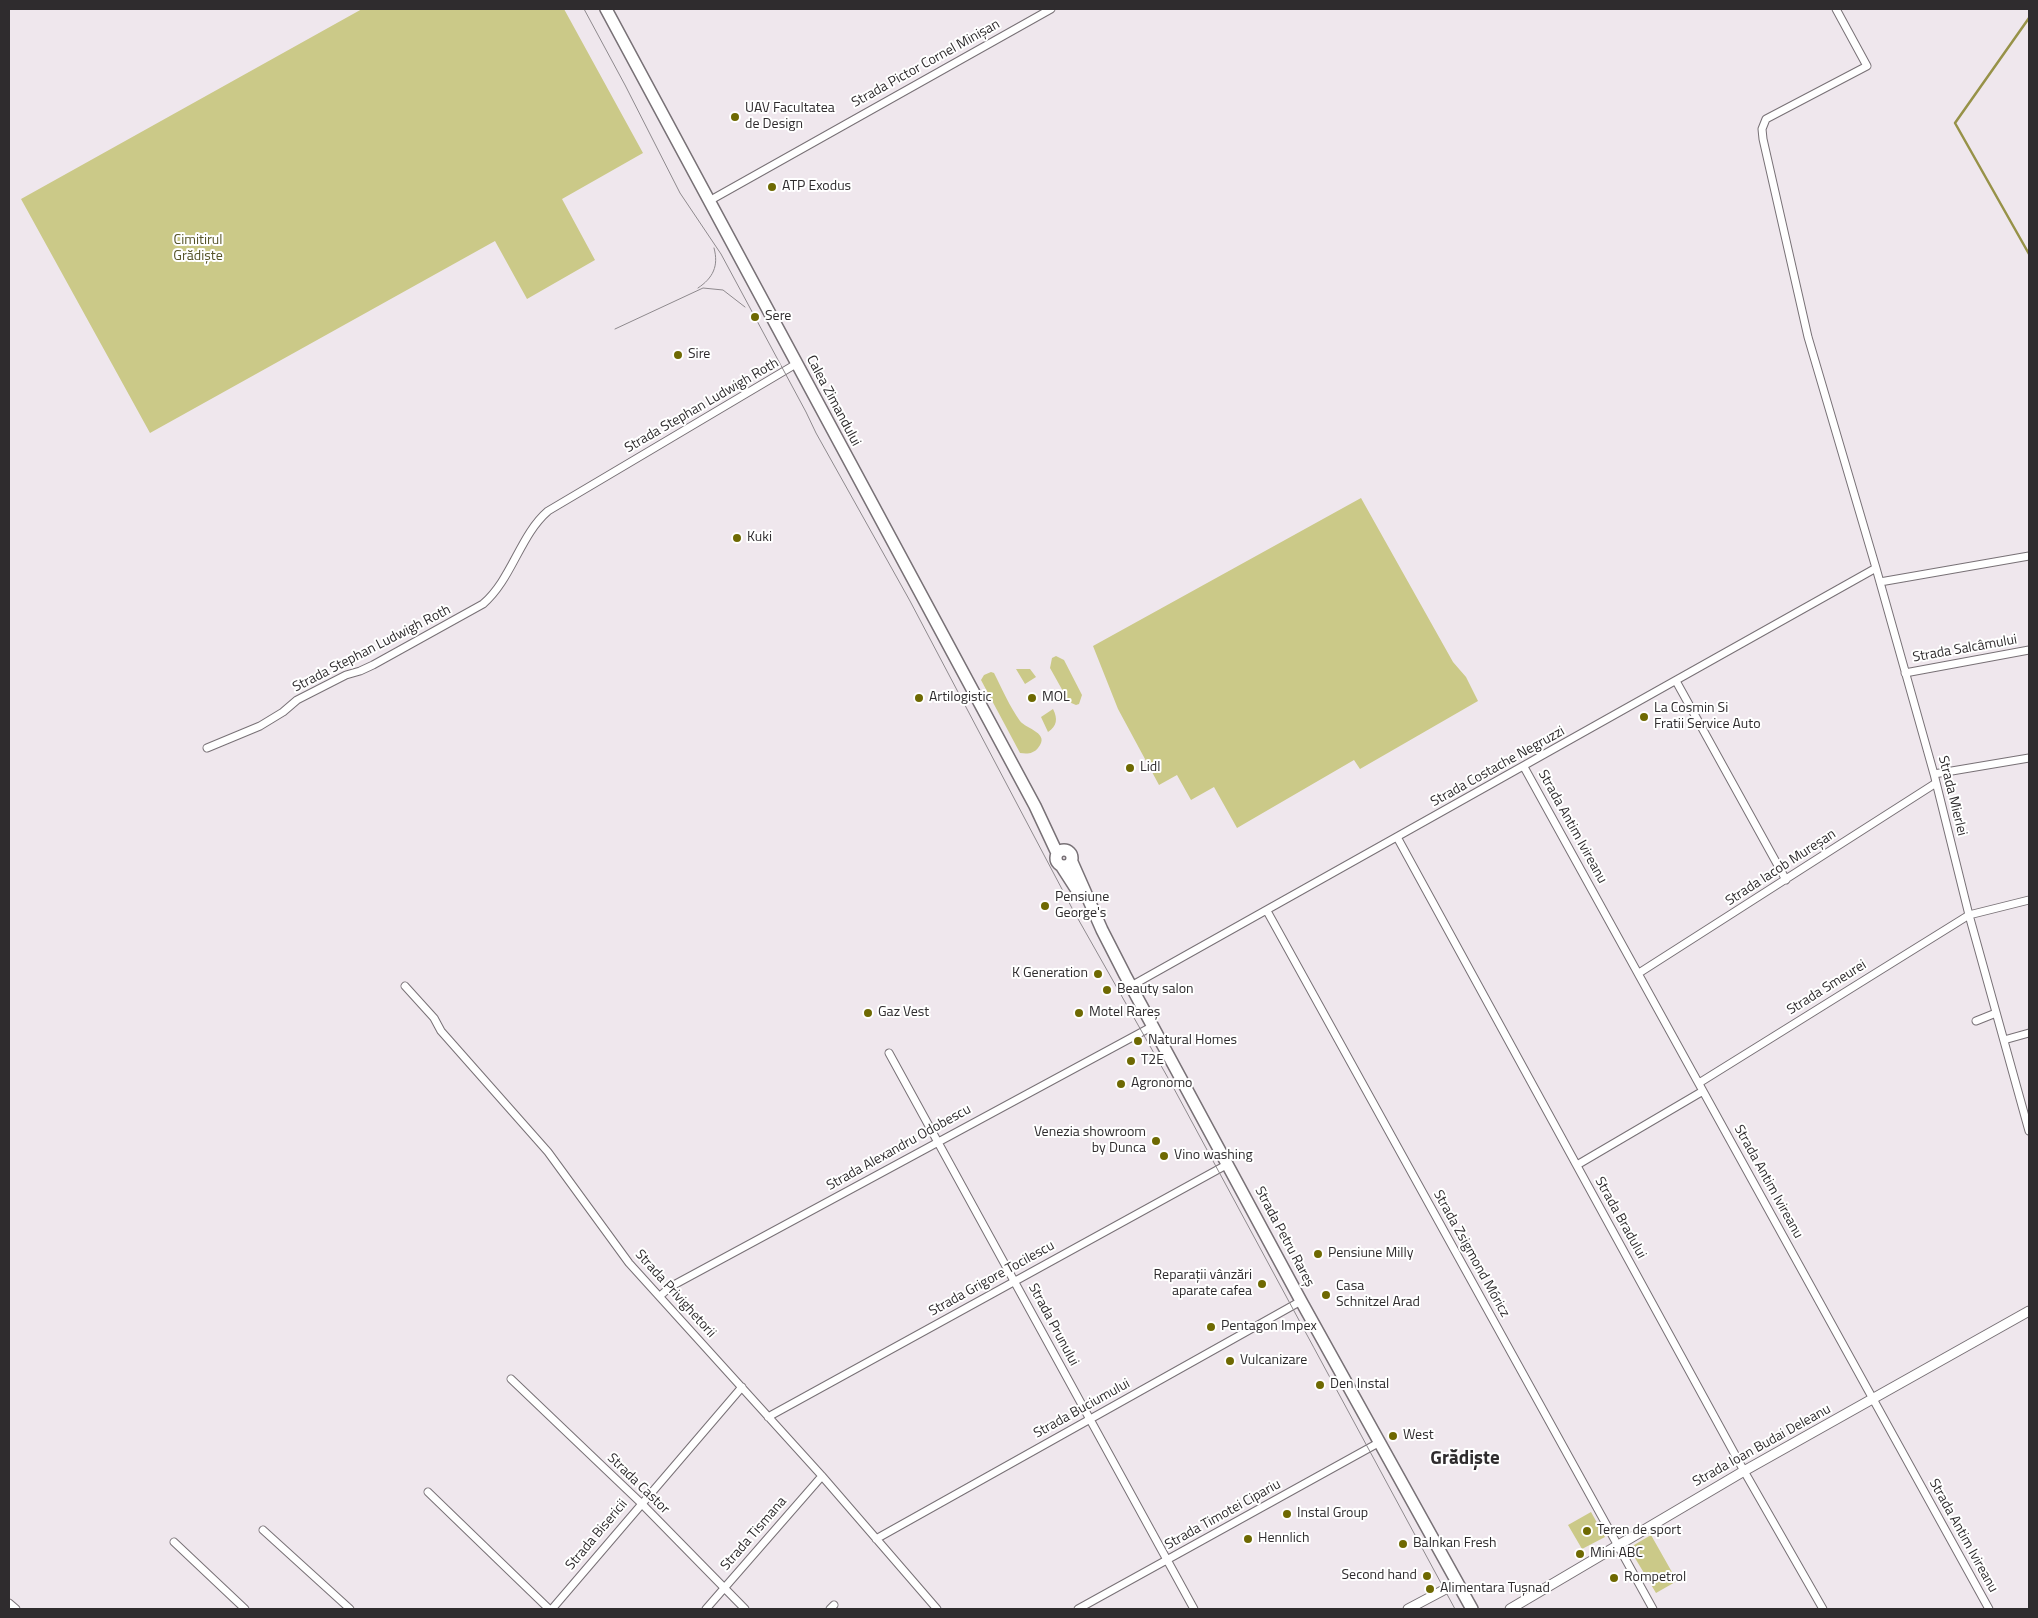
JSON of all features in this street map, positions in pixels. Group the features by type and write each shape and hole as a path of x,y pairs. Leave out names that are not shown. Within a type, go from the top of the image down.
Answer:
{"main road":[{"name":"Calea Zimandului","path":"606,9 1061,852 1056,862 1067,864 1102,930"},
{"name":"Strada Petru Rareș","path":"1102,930 1301,1301 1472,1609"}],"street":[{"name":"Strada Pictor Cornel Minișan","path":"708,201 1052,9"},
{"name":"Strada Mierlei","path":"1836,9 1868,66 1770,117 1763,123 1762,129 1808,337 1934,774 1969,916 2029,1131"},
{"name":"Strada Stephan Ludwigh Roth","path":"208,748 260,726 283,712 297,700 346,675 373,665 483,604 495,593 534,528 548,511 796,364"},
{"path":"1880,582 2029,556"},
{"name":"Strada Costache Negruzzi","path":"1131,986 1876,568"},
{"name":"Strada Salcâmului","path":"1905,673 2029,650"},
{"path":"1676,681 1786,880"},
{"path":"1934,774 2029,758"},
{"name":"Strada Antim Ivireanu","path":"1524,767 1989,1609"},
{"name":"Strada Iacob Mureșan","path":"1639,973 1936,783"},
{"name":"Strada Bradului","path":"1397,837 1744,1471 1823,1609"},
{"name":"Strada Smeurei","path":"1699,1083 1969,916 2029,900"},
{"name":"Strada Zsigmond Móricz","path":"1267,911 1653,1609"},
{"name":"Strada Privighetorii","path":"405,986 434,1018 441,1031 548,1152 629,1263 822,1476 937,1609"},
{"path":"1976,1021 1996,1013"},
{"name":"Strada Alexandru Odobescu","path":"660,1296 670,1287 1152,1026"},
{"path":"2004,1040 2029,1033"},
{"name":"Strada Prunului","path":"889,1053 1194,1609"},
{"path":"1577,1165 1703,1091"},
{"name":"Strada Grigore Tocilescu","path":"768,1417 1228,1164"},
{"name":"Strada Buciumului","path":"876,1539 1301,1301"},
{"name":"Strada Ioan Budai Deleanu","path":"1510,1609 1617,1544 1744,1471 2029,1311"},
{"name":"Strada Castor","path":"511,1379 640,1503 745,1609"},
{"name":"Strada Bisericii","path":"550,1609 742,1387"},
{"name":"Strada Timotei Cipariu","path":"1078,1609 1380,1442"},
{"name":"Strada Tismana","path":"706,1609 822,1476"},
{"path":"428,1492 550,1609"},
{"path":"263,1530 350,1609"},
{"path":"174,1542 245,1609"},
{"path":"1408,1609 1457,1583"},
{"path":"9,1603 16,1609"}],"green space":[{"name":"Cimitirul Grădiște","path":"362,9 564,9 643,153 562,199 595,260 527,299 495,241 150,433 21,199"},
{"path":"1361,498 1453,662 1466,677 1478,701 1360,769 1354,760 1237,828 1214,787 1191,800 1177,775 1159,785 1118,709 1093,646"},
{"path":"1056,656 1064,660 1082,695 1079,704 1076,705 1069,702 1050,668 1052,658"},
{"path":"1016,669 1030,669 1036,677 1025,684"},
{"path":"991,672 994,673 1009,704 1020,721 1040,735 1041,743 1034,751 1020,753 981,680 984,675"},
{"path":"1053,709 1056,722 1048,732 1041,717"},
{"name":"Teren de sport","path":"1591,1512 1605,1537 1582,1549 1568,1525"},
{"path":"1651,1535 1677,1581 1656,1593 1629,1548"}],"waterway":[{"path":"2029,18 1955,123 2029,254"}],"tram line":[{"path":"584,9 680,193 721,254 816,433 910,601 1073,910 1172,1085 1455,1609"},
{"path":"698,288 708,280 714,271 716,260 714,248"},
{"path":"615,329 703,288 723,290 745,307"}],"place":[{"name":"UAV Facultatea de Design","path":"735,117"},
{"name":"ATP Exodus","path":"772,187"},
{"name":"Sere","path":"755,317"},
{"name":"Sire","path":"678,355"},
{"name":"Kuki","path":"737,538"},
{"name":"Artilogistic","path":"919,698"},
{"name":"MOL","path":"1032,698"},
{"name":"La Cosmin Si Fratii Service Auto","path":"1644,717"},
{"name":"Lidl","path":"1130,768"},
{"name":"Pensiune George's","path":"1045,906"},
{"name":"K Generation","path":"1098,974"},
{"name":"Beauty salon","path":"1107,990"},
{"name":"Gaz Vest","path":"868,1013"},
{"name":"Motel Rareș","path":"1079,1013"},
{"name":"Natural Homes","path":"1138,1041"},
{"name":"T2E","path":"1131,1061"},
{"name":"Agronomo","path":"1121,1084"},
{"name":"Venezia showroom by Dunca","path":"1156,1141"},
{"name":"Vino washing","path":"1164,1156"},
{"name":"Pensiune Milly","path":"1318,1254"},
{"name":"Reparații vânzări aparate cafea","path":"1262,1284"},
{"name":"Casa Schnitzel Arad","path":"1326,1295"},
{"name":"Pentagon Impex","path":"1211,1327"},
{"name":"Vulcanizare","path":"1230,1361"},
{"name":"Den Instal","path":"1320,1385"},
{"name":"West","path":"1393,1436"},
{"name":"Instal Group","path":"1287,1514"},
{"name":"Teren de sport","path":"1587,1531"},
{"name":"Hennlich","path":"1248,1539"},
{"name":"Balnkan Fresh","path":"1403,1544"},
{"name":"Mini ABC","path":"1580,1554"},
{"name":"Second hand","path":"1427,1576"},
{"name":"Rompetrol","path":"1614,1578"},
{"name":"Alimentara Tușnad","path":"1430,1589"}],"district":[{"name":"Grădiște","path":"1465,1459"}]}
